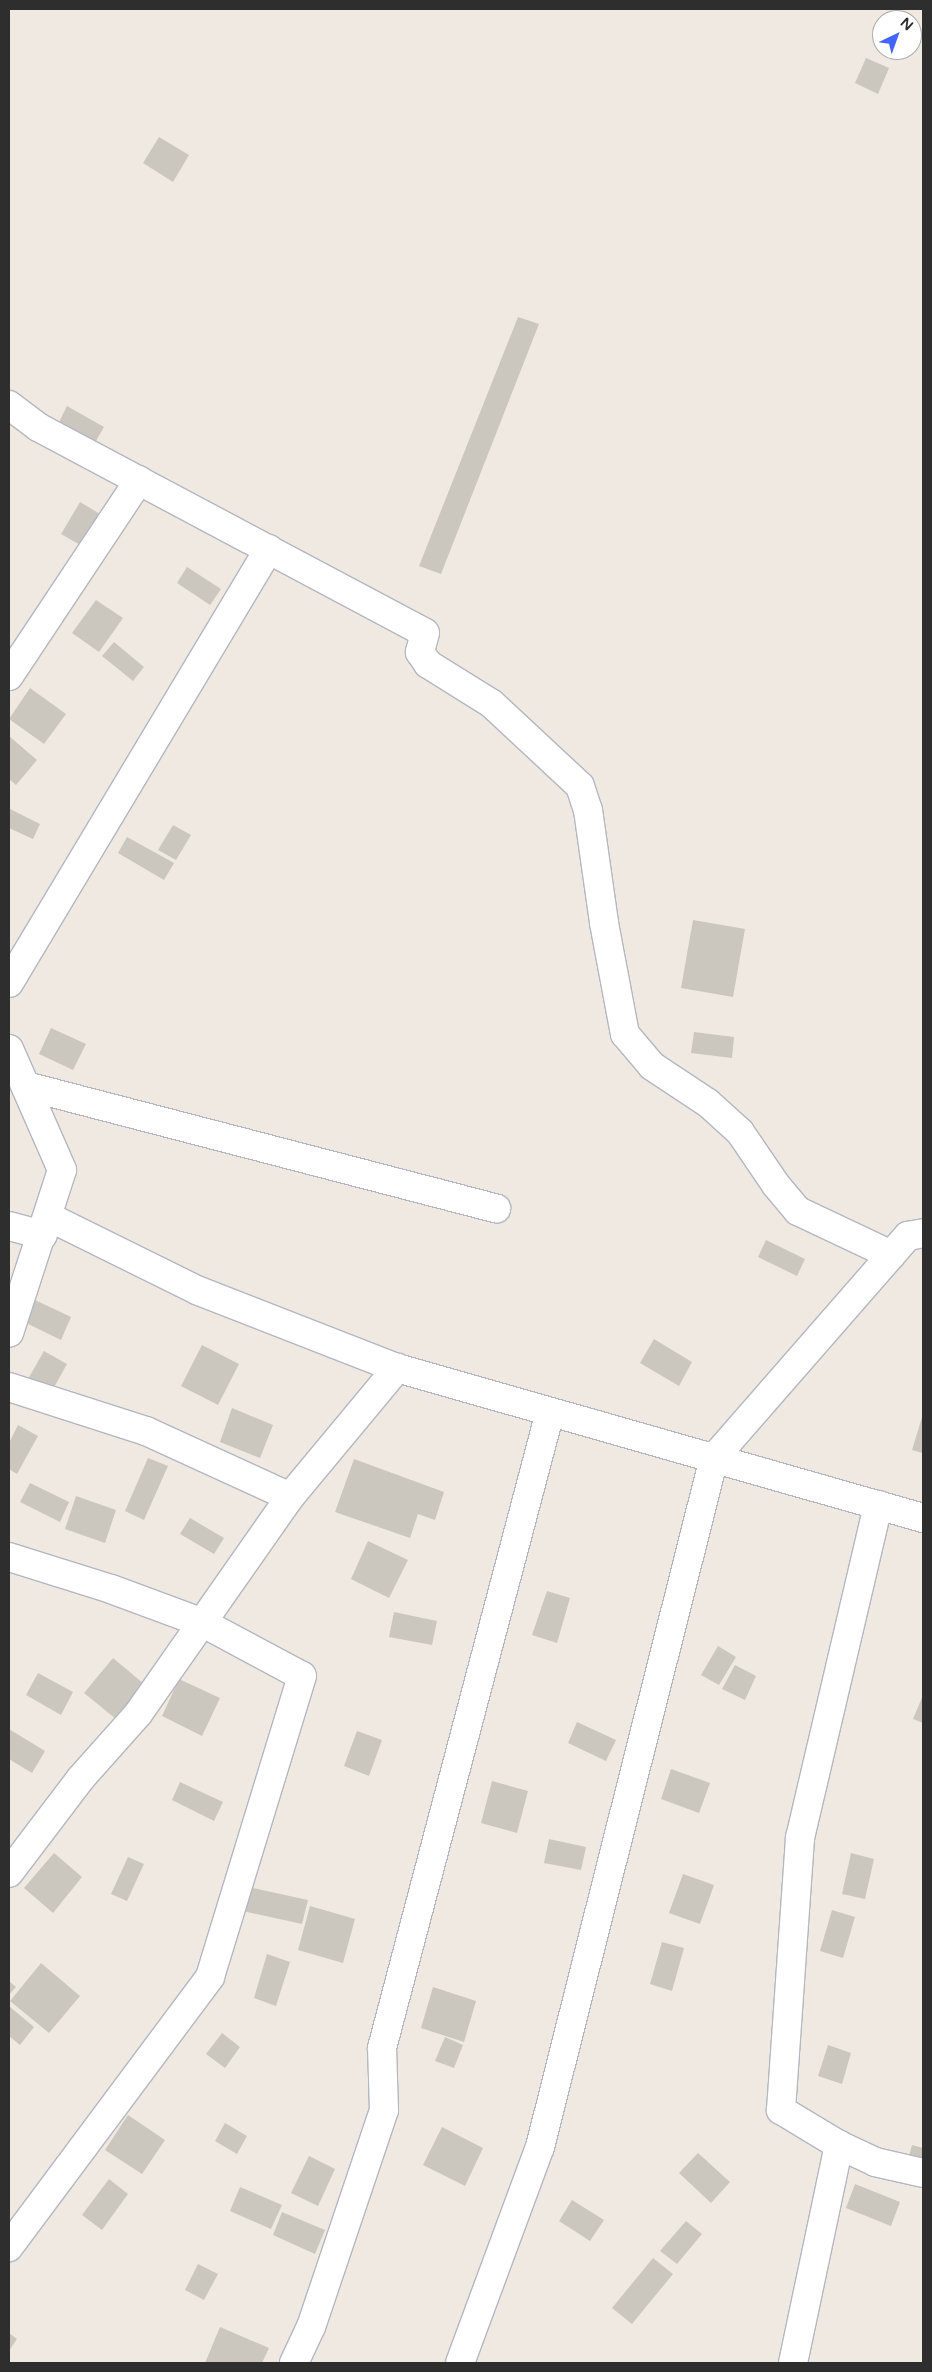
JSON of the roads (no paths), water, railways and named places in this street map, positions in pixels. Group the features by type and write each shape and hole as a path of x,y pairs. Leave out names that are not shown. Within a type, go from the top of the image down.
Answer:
{"street":[{"path":"12,414 425,633 420,652 428,664 492,704 580,786 588,810 604,922 625,1034 652,1066 708,1103 740,1132 776,1185 798,1210 891,1255"},
{"path":"9,676 139,480"},
{"path":"9,983 269,549"},
{"path":"9,1049 62,1170 46,1226 9,1333"},
{"path":"26,1086 496,1208"},
{"path":"9,1226 46,1226 199,1291 397,1368 923,1518"},
{"path":"460,2363 540,2147 714,1458 908,1236 923,1234"},
{"path":"9,1873 81,1778 138,1714 290,1497 397,1368"},
{"path":"9,1386 146,1431 290,1497"},
{"path":"294,2363 311,2326 384,2110 382,2048 550,1412"},
{"path":"878,1505 800,1838 781,2110 839,2145 874,2162 923,2173"},
{"path":"9,1557 111,1589 203,1623 302,1676 210,1977 9,2247"},
{"path":"793,2363 839,2145"}]}
